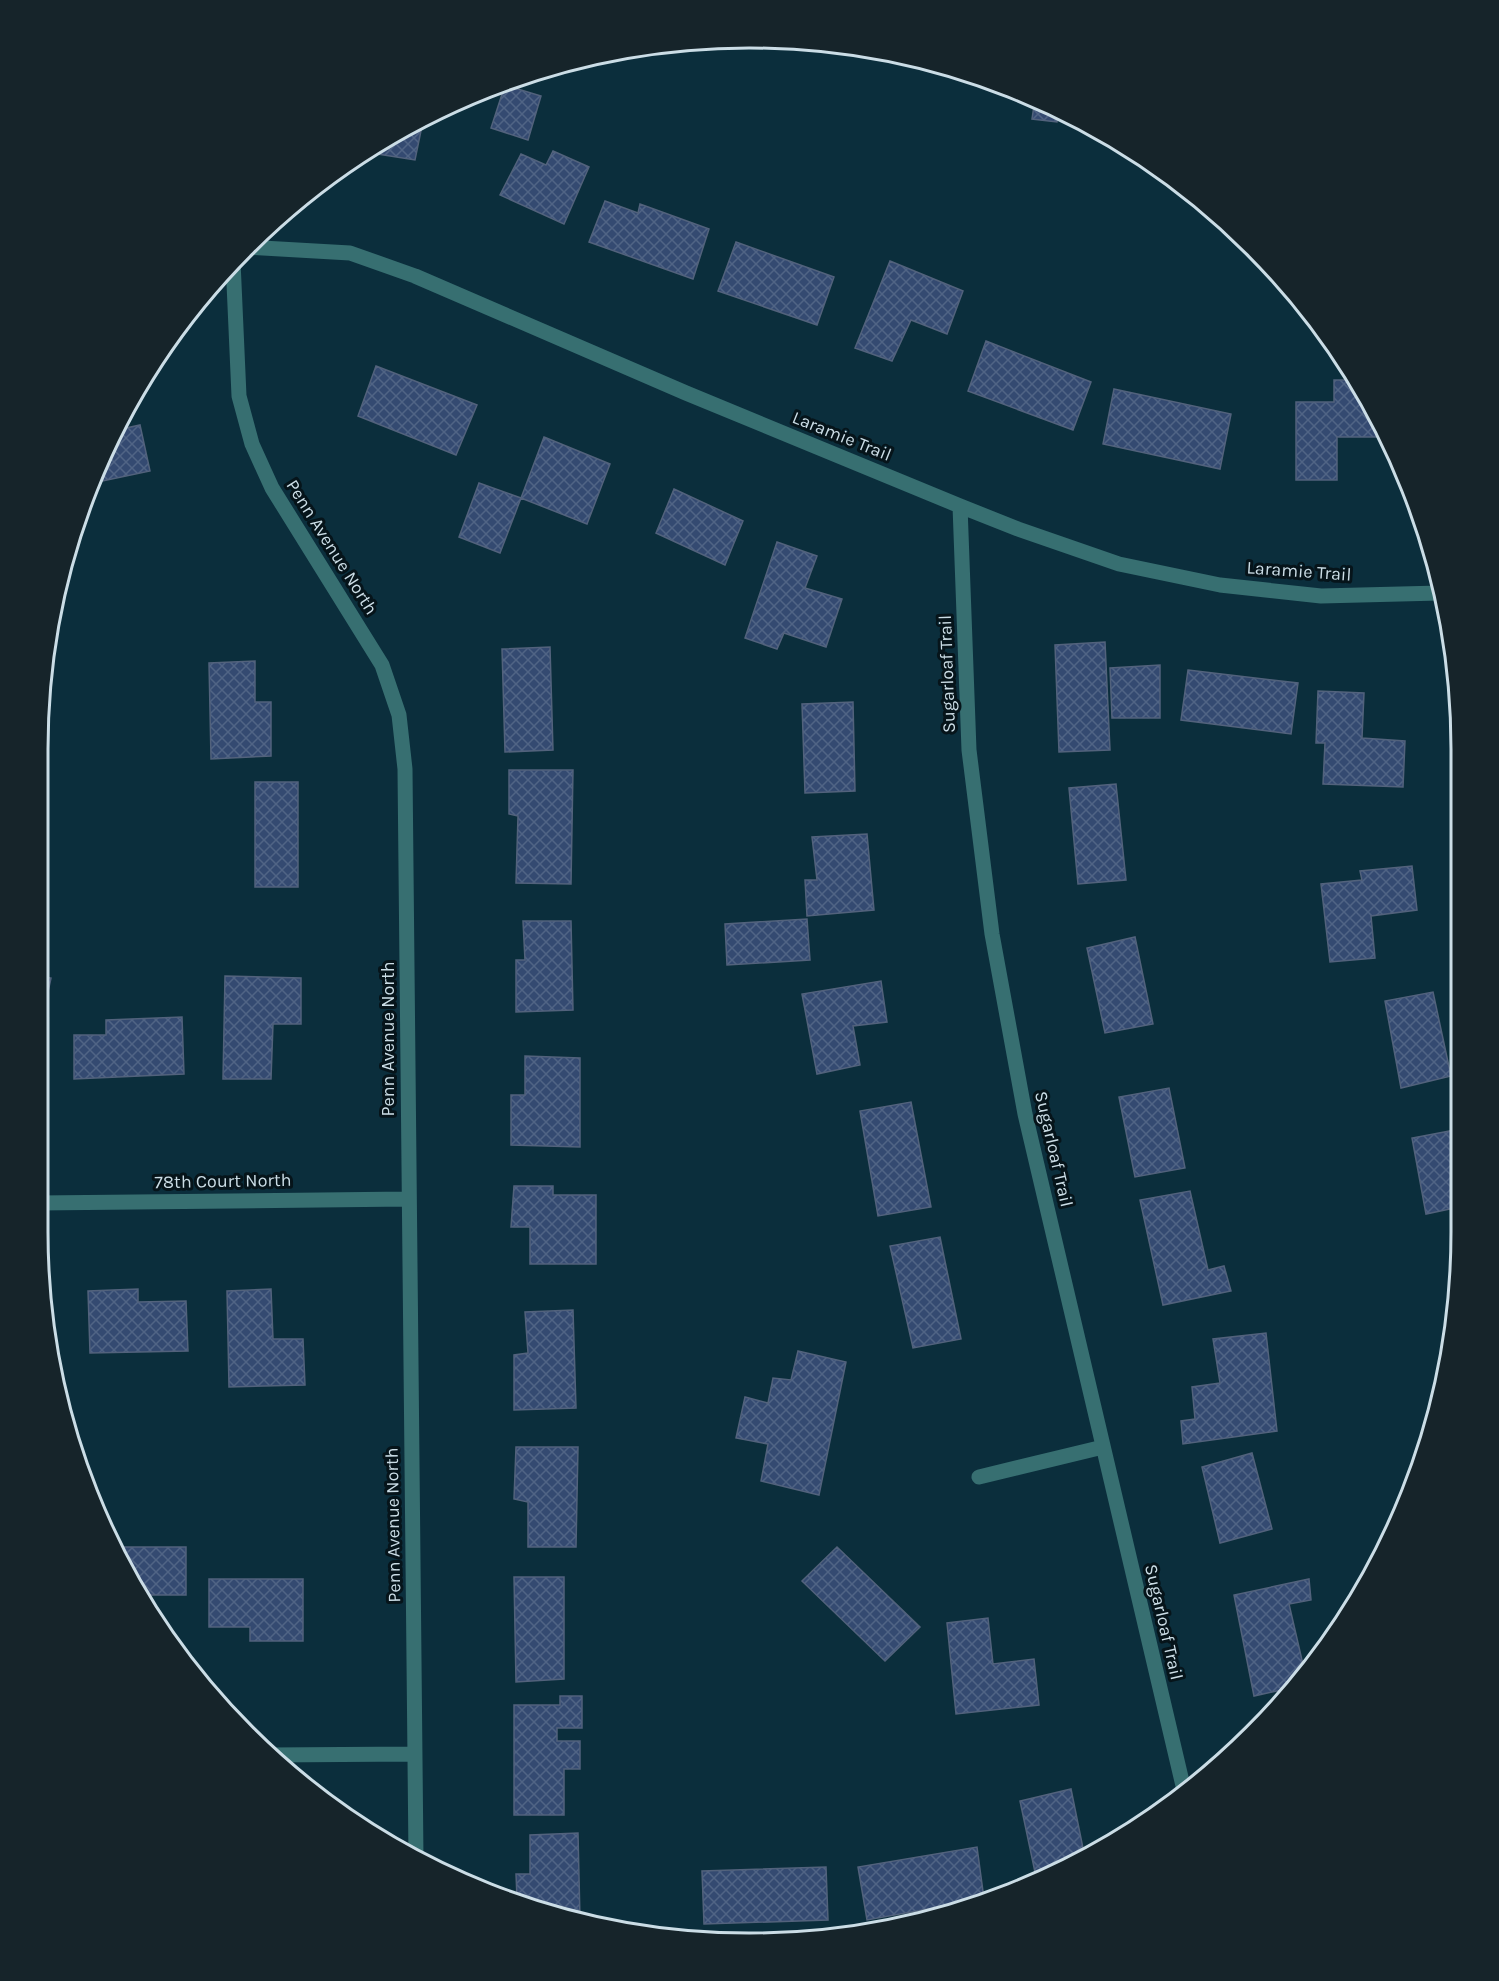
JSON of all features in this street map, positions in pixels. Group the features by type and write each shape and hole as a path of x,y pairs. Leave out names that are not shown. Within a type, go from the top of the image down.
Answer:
{"street":[{"name":"Laramie Trail","path":"259,248 350,253 415,276 686,393 960,506 1119,564 1220,585 1321,596 1433,593"},
{"name":"Penn Avenue North","path":"234,274 239,396 252,444 272,488 382,665 399,716 405,769 416,1848"},
{"name":"Sugarloaf Trail","path":"960,506 969,750 992,934 1025,1114 1182,1783"},
{"name":"78th Court North","path":"48,1203 408,1199"},
{"path":"979,1477 1103,1447"},
{"path":"283,1755 415,1754"}],"building":[{"path":"515,88 541,96 528,140 491,128 502,93"},
{"path":"1034,108 1057,119 1057,122 1032,119"},
{"path":"421,130 415,160 379,154"},
{"path":"553,151 589,167 564,224 500,195 521,154 546,165"},
{"path":"605,201 638,213 640,204 709,229 693,279 589,242"},
{"path":"736,242 834,277 817,325 718,291"},
{"path":"890,261 963,291 947,334 911,320 892,361 855,348"},
{"path":"986,341 1091,382 1073,430 968,391"},
{"path":"376,366 477,405 456,455 358,416"},
{"path":"1334,380 1345,380 1378,437 1337,437 1337,480 1296,480 1296,402 1334,402"},
{"path":"1114,389 1231,414 1220,469 1103,444"},
{"path":"140,425 150,471 101,481 120,439 126,428"},
{"path":"544,437 610,464 587,524 521,498"},
{"path":"479,483 521,498 500,553 459,537"},
{"path":"674,489 743,521 725,565 656,533"},
{"path":"777,542 817,556 805,588 842,599 826,647 784,633 777,649 745,638"},
{"path":"1105,642 1110,750 1059,752 1055,645"},
{"path":"550,647 553,750 505,752 502,649"},
{"path":"255,661 255,702 271,702 271,756 211,759 209,663"},
{"path":"1160,665 1160,718 1112,718 1110,668"},
{"path":"1188,670 1298,683 1291,734 1181,720"},
{"path":"1318,691 1364,693 1362,738 1405,741 1403,787 1323,784 1325,743 1316,743"},
{"path":"853,702 855,791 805,793 802,704"},
{"path":"509,770 573,770 571,884 516,883 518,816 509,814"},
{"path":"255,782 298,782 298,887 255,887"},
{"path":"1116,784 1126,880 1078,884 1069,788"},
{"path":"867,834 874,910 807,916 805,880 817,880 812,837"},
{"path":"1412,866 1417,910 1371,916 1375,958 1330,962 1321,884 1362,880 1360,871"},
{"path":"807,919 810,960 727,965 725,924"},
{"path":"523,921 571,921 573,1010 516,1012 516,960 525,960"},
{"path":"1135,937 1153,1024 1105,1033 1087,948"},
{"path":"225,976 301,978 301,1024 273,1024 271,1079 223,1079"},
{"path":"881,981 887,1022 853,1026 860,1065 817,1074 802,994"},
{"path":"1433,992 1451,1076 1401,1088 1385,1001"},
{"path":"182,1017 184,1074 74,1079 74,1035 106,1035 106,1020"},
{"path":"525,1056 580,1058 580,1147 511,1145 511,1095 525,1095"},
{"path":"1169,1088 1185,1168 1135,1177 1119,1097"},
{"path":"911,1102 931,1207 878,1216 860,1111"},
{"path":"1451,1131 1451,1209 1426,1214 1412,1138"},
{"path":"514,1186 553,1186 553,1195 596,1195 596,1264 530,1264 530,1227 511,1227"},
{"path":"1190,1191 1208,1270 1224,1266 1231,1291 1163,1305 1140,1200"},
{"path":"940,1237 961,1339 913,1348 890,1246"},
{"path":"138,1289 138,1302 186,1301 188,1351 90,1353 88,1291"},
{"path":"271,1289 273,1339 303,1339 305,1385 229,1387 227,1291"},
{"path":"573,1310 576,1408 514,1410 514,1355 528,1353 525,1312"},
{"path":"1266,1333 1277,1431 1183,1444 1181,1421 1195,1419 1192,1387 1220,1383 1213,1339"},
{"path":"798,1351 846,1362 819,1495 761,1481 768,1444 736,1438 745,1397 768,1403 773,1378 791,1380"},
{"path":"516,1447 578,1447 576,1547 528,1547 528,1502 514,1499"},
{"path":"1252,1453 1272,1529 1220,1543 1202,1467"},
{"path":"123,1547 186,1547 186,1595 150,1595"},
{"path":"837,1547 920,1627 885,1661 802,1581"},
{"path":"514,1577 564,1577 564,1679 516,1682"},
{"path":"209,1579 303,1579 303,1641 250,1641 250,1627 209,1627"},
{"path":"1309,1579 1311,1600 1289,1604 1303,1663 1280,1690 1254,1696 1234,1595"},
{"path":"988,1618 993,1664 1034,1659 1039,1705 956,1714 947,1623"},
{"path":"560,1696 582,1696 582,1728 557,1728 557,1741 580,1741 580,1769 564,1769 564,1815 514,1815 514,1705 560,1705"},
{"path":"1071,1789 1083,1848 1035,1872 1020,1801"},
{"path":"578,1833 580,1912 517,1893 516,1874 530,1874 530,1835"},
{"path":"977,1847 983,1893 935,1908 867,1920 858,1867"},
{"path":"826,1867 828,1920 704,1924 702,1871"}]}
